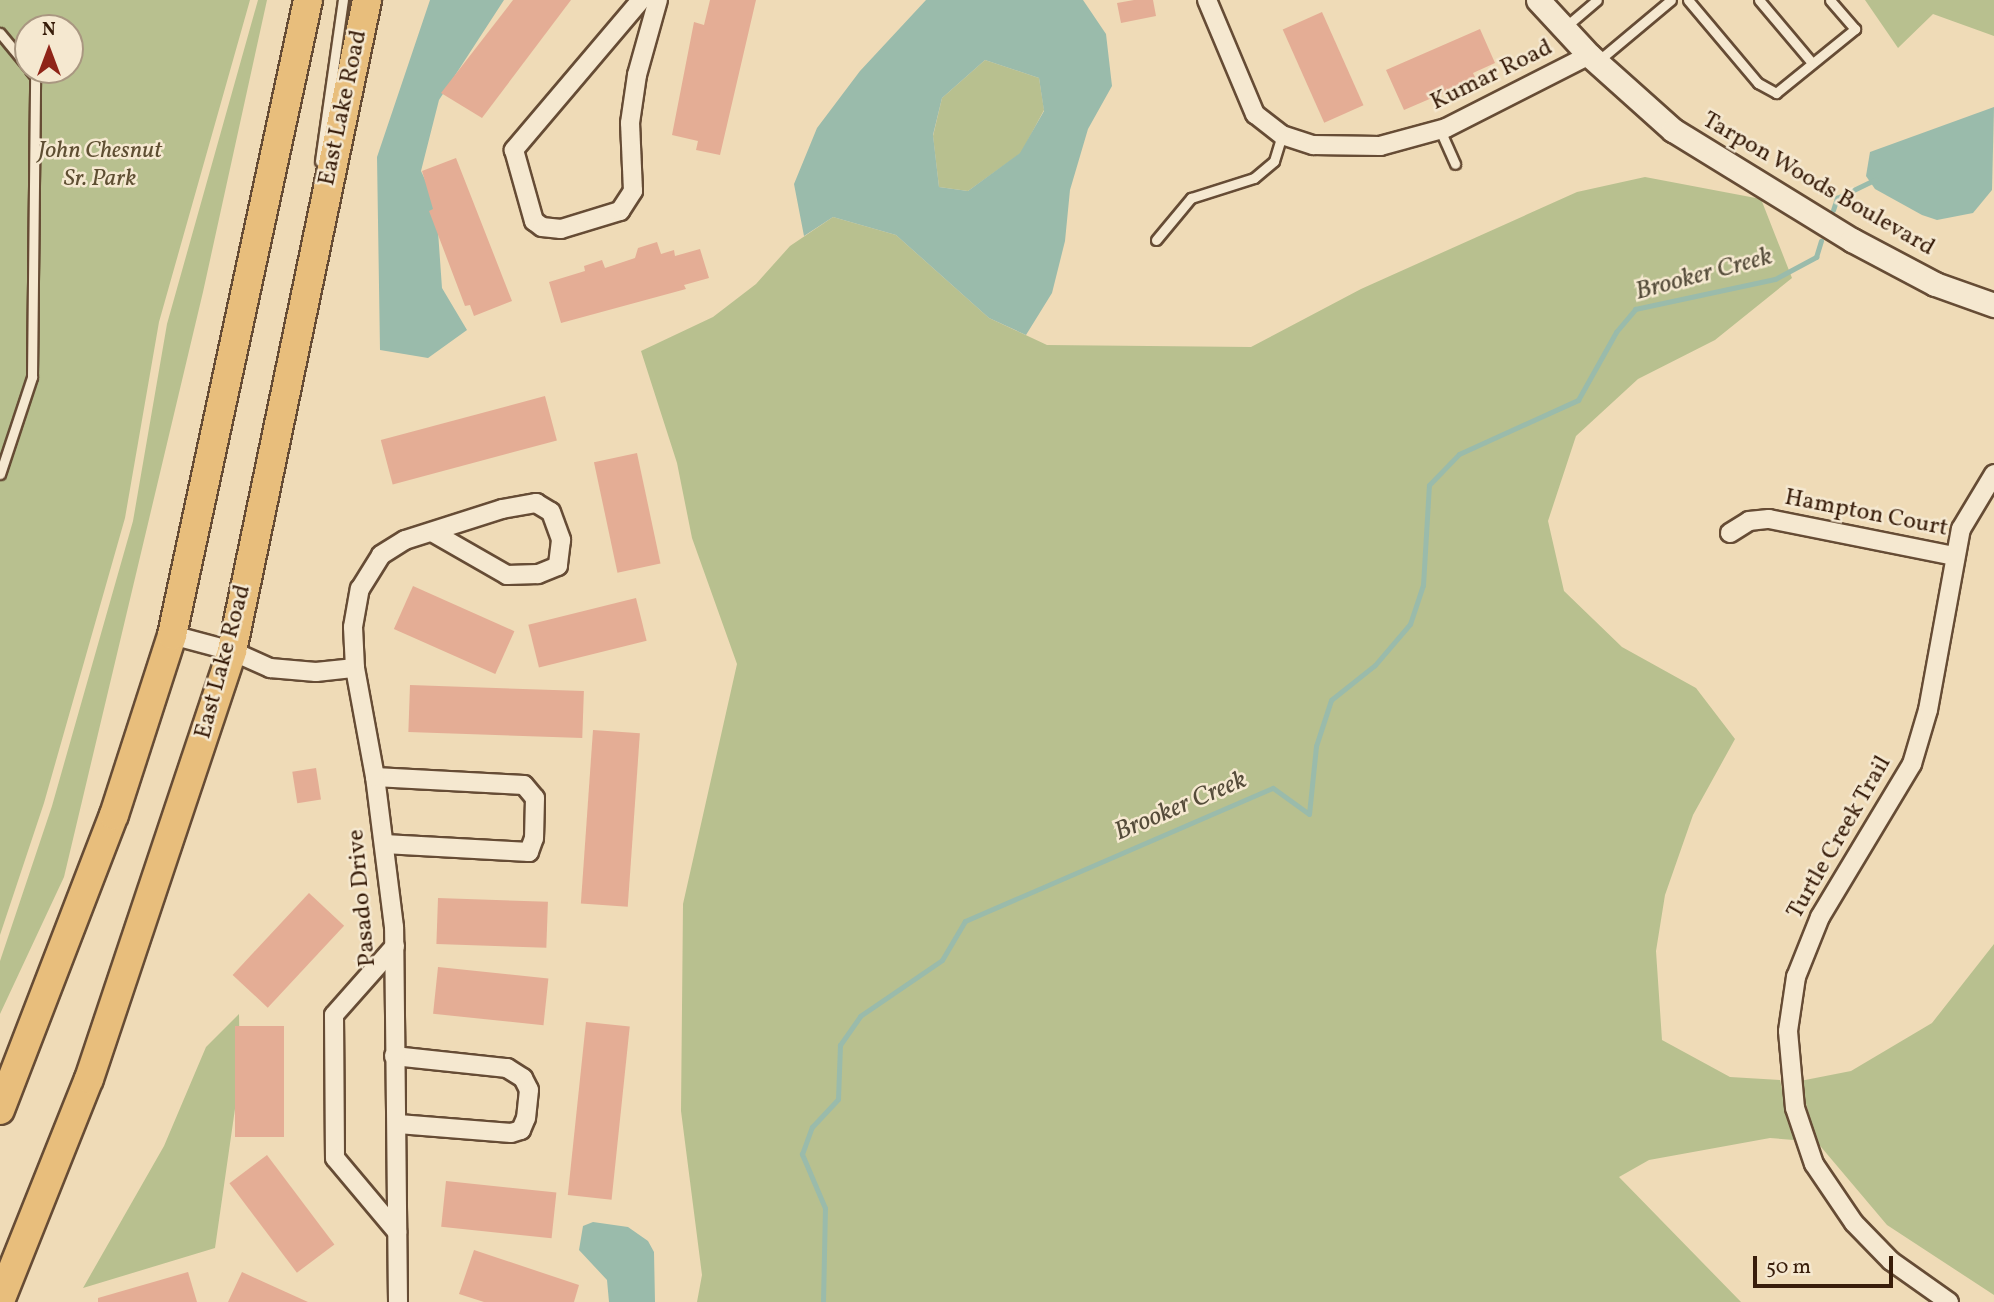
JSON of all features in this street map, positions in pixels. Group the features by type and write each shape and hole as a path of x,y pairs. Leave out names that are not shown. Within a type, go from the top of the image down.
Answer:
{"main road":[{"path":"0,1110 114,815 172,635 307,0"},
{"name":"East Lake Road","path":"0,1301 89,1079 233,651 367,0"}],"street":[{"path":"640,0 514,150 534,221 542,227 561,229 620,211 633,191 631,123 637,75 658,0"},
{"name":"Kumar Road","path":"1207,0 1255,114 1282,135 1313,145 1380,146 1440,130 1593,58"},
{"name":"Tarpon Woods Boulevard","path":"1538,0 1593,58 1673,130 1737,173 1936,284 1994,305"},
{"name":"Turtle Creek Trail","path":"1949,1302 1891,1261 1854,1223 1814,1164 1795,1108 1788,1031 1796,977 1819,917 1912,764 1928,710 1961,529 1994,474"},
{"name":"Pasado Drive","path":"398,1302 395,946 375,777 355,668 353,626 360,589 381,555 405,540 432,532 536,503 551,512 561,540 558,566 538,574 507,575 432,532"},
{"name":"Hampton Court","path":"1730,533 1749,521 1769,519 1955,556"},
{"path":"172,635 233,651 270,668 316,672 355,668"},
{"path":"375,777 524,785 535,798 534,838 529,852 384,844"},
{"path":"395,946 334,1015 334,1028 335,1158 397,1232"},
{"path":"394,1056 508,1068 523,1077 529,1090 526,1118 521,1130 511,1133 397,1124"}],"lane":[{"path":"303,302 343,0"},
{"path":"1563,29 1597,0"},
{"path":"1593,58 1671,0"},
{"path":"1688,0 1758,83 1776,93 1855,29 1830,0"},
{"path":"1759,0 1812,64"},
{"path":"0,33 14,50"},
{"path":"0,474 32,377 35,84"},
{"path":"1440,130 1455,164"},
{"path":"1156,240 1191,198 1254,177 1274,161 1282,135"}],"green space":[{"name":"John Chesnut Sr. Park","path":"0,0 250,0 159,322 125,518 44,803 0,935"},
{"path":"258,0 267,0 203,292 64,877 0,1014 0,961 52,806 133,521 167,324"},
{"path":"1865,0 1994,0 1994,36 1933,14 1898,48"},
{"path":"985,60 1039,78 1044,110 1021,153 968,191 939,187 933,136 942,98"},
{"path":"1645,177 1761,199 1792,278 1715,340 1638,379 1576,436 1548,521 1564,591 1622,647 1696,688 1735,739 1693,815 1665,895 1656,951 1662,1040 1730,1077 1780,1080 1794,1140 1770,1138 1649,1160 1619,1177 1741,1302 697,1302 702,1275 681,1111 683,904 737,664 692,538 677,463 641,351 713,317 756,284 790,246 833,217 896,235 989,318 1047,345 1251,347 1361,289 1577,192"},
{"path":"1994,944 1994,1295 1887,1225 1816,1141 1800,1081 1851,1071 1932,1023"},
{"path":"239,1014 240,1074 215,1248 83,1288 164,1146 206,1047"}],"shaded area":[{"path":"430,0 504,0 439,100 421,171 436,203 442,288 467,330 428,358 380,350 377,157"},
{"path":"926,0 1083,0 1106,34 1112,86 1088,129 1070,190 1065,241 1052,293 1026,335 989,318 896,235 833,217 804,236 794,184 817,128 860,71","holes":["985,60 1039,78 1044,111 1020,153 968,191 939,187 933,135 942,98"]},
{"path":"1994,107 1992,190 1973,213 1937,220 1922,215 1875,189 1866,176 1870,152"},
{"path":"593,1222 628,1227 648,1241 654,1252 655,1302 609,1302 607,1280 579,1250 583,1226"}],"building":[{"path":"513,0 571,0 482,118 441,93"},
{"path":"710,0 756,0 720,155 696,150 698,141 672,135 694,22 704,25"},
{"path":"1153,0 1156,16 1121,23 1117,3"},
{"path":"1322,12 1363,105 1324,123 1283,29"},
{"path":"1480,29 1495,63 1473,73 1476,79 1404,110 1386,70"},
{"path":"456,158 512,301 474,316 470,305 465,306 429,211 433,209 422,171"},
{"path":"657,242 661,254 674,250 675,256 700,249 709,278 684,285 686,289 561,323 549,282 585,271 584,266 602,260 605,268 635,258 638,248"},
{"path":"545,396 557,440 393,484 381,440"},
{"path":"637,453 660,564 617,573 594,462"},
{"path":"413,586 514,631 495,674 394,629"},
{"path":"636,598 647,641 539,668 528,625"},
{"path":"410,685 584,691 582,738 408,732"},
{"path":"593,730 640,733 628,907 581,904"},
{"path":"316,768 321,800 297,803 292,772"},
{"path":"309,893 344,926 268,1008 233,975"},
{"path":"438,898 548,902 546,948 436,944"},
{"path":"438,967 548,979 543,1025 433,1014"},
{"path":"586,1022 630,1027 612,1200 568,1195"},
{"path":"235,1026 284,1026 284,1137 235,1137"},
{"path":"267,1155 334,1244 297,1273 229,1183"},
{"path":"446,1181 556,1193 552,1238 441,1227"},
{"path":"474,1250 579,1285 574,1302 484,1302 459,1294"},
{"path":"188,1272 197,1302 98,1302 98,1298"},
{"path":"242,1272 266,1283 308,1302 228,1302"}],"waterway":[{"name":"Brooker Creek","path":"1833,210 1837,198 1876,179"},
{"name":"Brooker Creek","path":"823,1302 825,1208 802,1154 812,1127 838,1099 840,1045 860,1016 942,960 965,921 1273,788 1309,814 1316,746 1331,700 1375,665 1410,624 1423,585 1429,485 1459,454 1578,400 1616,332 1635,309 1775,279 1816,257 1821,241"}]}
